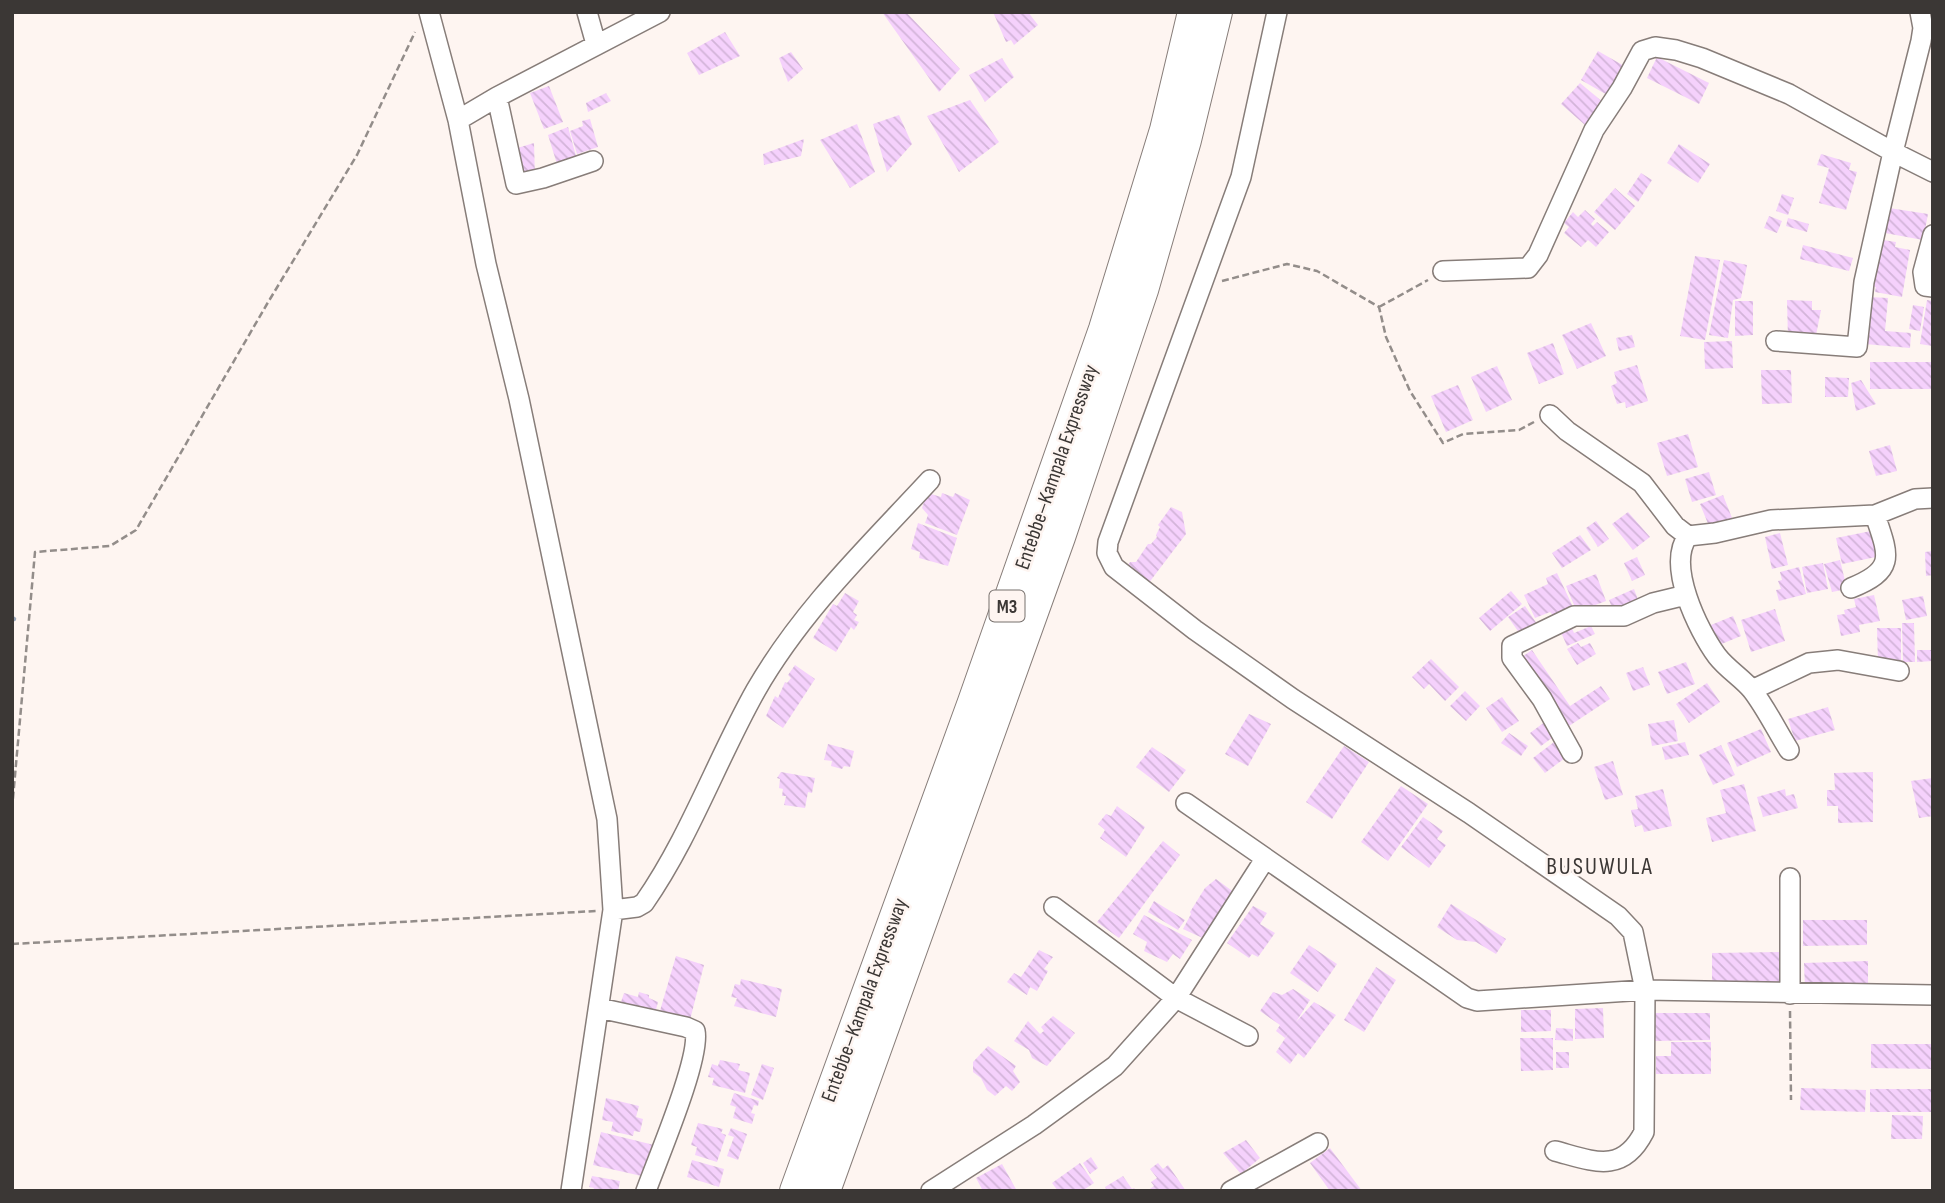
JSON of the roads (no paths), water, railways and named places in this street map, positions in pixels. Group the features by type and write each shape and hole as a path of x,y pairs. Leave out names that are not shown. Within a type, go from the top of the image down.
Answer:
{"highway":[{"name":"Entebbe–Kampala Expressway","path":"796,1191 973,702 1104,329 1165,131 1194,12"},
{"name":"Entebbe–Kampala Expressway","path":"825,1191 1060,537 1143,290 1186,141 1217,12"}],"street":[{"path":"587,12 596,44"},
{"path":"458,120 660,12"},
{"path":"1278,12 1241,177 1108,542 1107,552 1114,567 1195,630 1293,699 1469,813 1618,916 1633,932 1646,990 1644,1132 1635,1149 1618,1160 1597,1162 1555,1151"},
{"path":"1776,341 1857,347 1864,282 1921,41 1923,29 1920,12"},
{"path":"424,18 458,120 486,264 524,423 607,819 613,910 571,1191"},
{"path":"1443,271 1528,268 1538,255 1594,130 1622,88 1642,51 1655,47 1702,58 1789,94 1933,172"},
{"path":"497,97 516,184 593,161"},
{"path":"1933,234 1923,272 1925,286 1933,288"},
{"path":"1550,415 1567,431 1642,483 1675,526 1688,536 1715,533 1771,520 1875,515 1915,499 1933,498"},
{"path":"613,910 636,907 644,903 692,820 757,689 814,605 930,480"},
{"path":"1850,588 1869,581 1883,567 1887,551 1875,515"},
{"path":"1688,536 1682,549 1682,580 1694,617 1718,657 1752,690 1789,750"},
{"path":"1572,753 1542,699 1513,658 1512,646 1574,616 1624,616 1653,603 1686,595"},
{"path":"1752,690 1809,663 1838,660 1899,671"},
{"path":"1186,803 1467,998 1477,1001 1646,990 1933,995"},
{"path":"931,1191 1034,1125 1115,1066 1176,998 1265,859"},
{"path":"1790,878 1790,994"},
{"path":"1054,906 1176,998 1248,1036"},
{"path":"599,1008 695,1031 692,1062 646,1191"},
{"path":"1231,1191 1318,1143"}],"district":[{"name":"BUSUWULA","path":"1600,866"}]}
